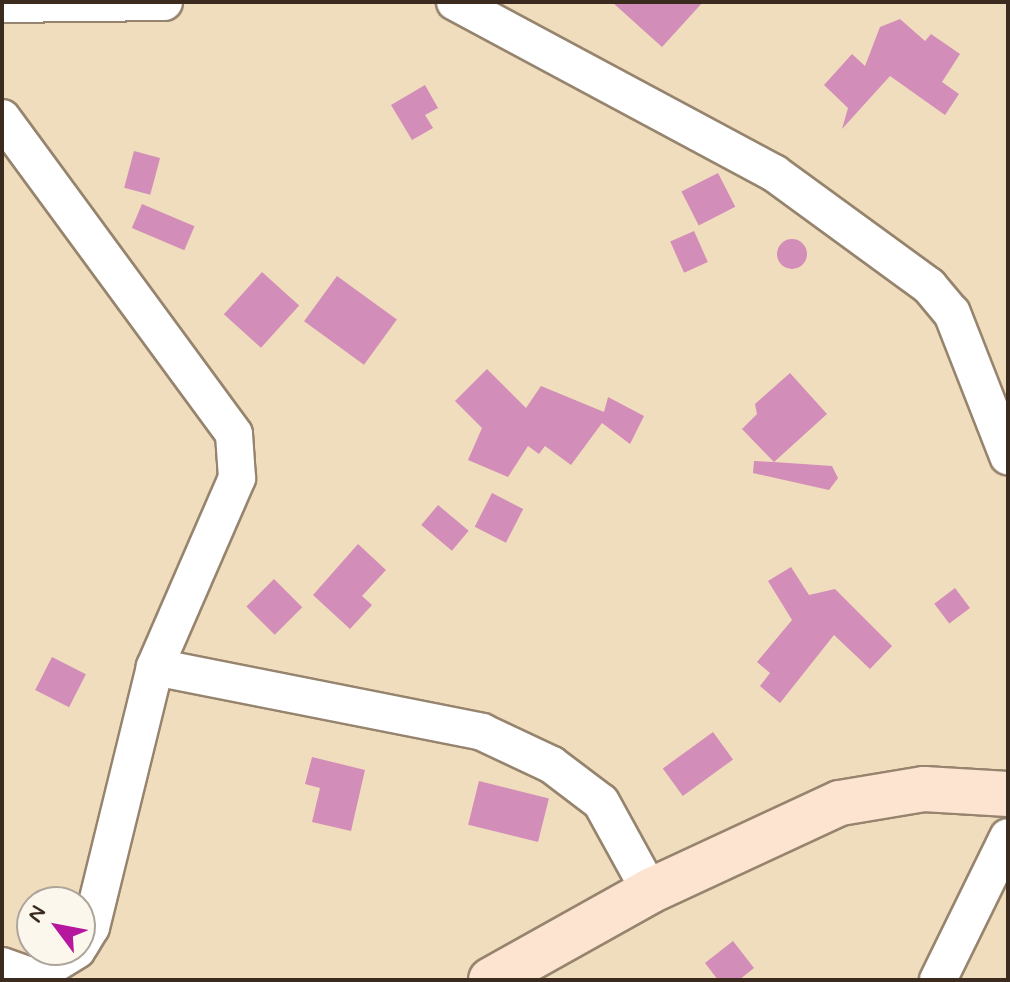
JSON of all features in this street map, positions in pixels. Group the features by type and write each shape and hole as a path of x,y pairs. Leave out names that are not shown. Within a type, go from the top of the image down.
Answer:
{"street":[{"path":"2,4 164,2"},
{"path":"463,4 774,173 929,286 952,313 1008,456"},
{"path":"2,118 234,434 237,478 155,667 96,907"},
{"path":"155,667 482,732 552,765 601,802 650,891"},
{"path":"491,980 650,891 840,803 924,789 1008,794"},
{"path":"938,980 1008,837"},
{"path":"2,966 40,977"}],"building":[{"path":"612,2 703,2 662,47"},
{"path":"900,19 925,41 931,34 960,54 942,82 959,94 945,115 890,76 842,129 848,108 824,85 852,54 865,66 880,27"},
{"path":"425,85 438,108 425,115 433,128 412,140 391,105"},
{"path":"134,151 160,158 150,195 124,188"},
{"path":"718,173 735,207 699,225 681,192"},
{"path":"142,204 194,226 184,250 132,228"},
{"path":"694,231 708,262 684,273 670,242"},
{"path":"792,239 802,244 807,254 802,264 792,269 782,264 777,254 782,244"},
{"path":"262,272 299,305 261,348 224,314"},
{"path":"337,276 397,319 364,365 304,321"},
{"path":"487,369 526,408 541,386 604,412 608,397 644,416 630,444 602,423 571,465 545,446 539,454 528,446 508,477 468,460 482,428 455,401"},
{"path":"790,373 827,414 774,462 742,429 757,414 755,404"},
{"path":"754,461 832,466 838,478 829,490 753,473"},
{"path":"492,493 523,509 506,543 475,527"},
{"path":"438,505 469,531 452,551 421,525"},
{"path":"358,544 386,570 362,596 372,605 350,629 313,595"},
{"path":"791,567 809,595 835,589 892,646 870,669 834,635 780,703 760,686 770,673 757,662 792,620 768,581"},
{"path":"274,579 302,607 275,635 246,607"},
{"path":"955,588 970,608 949,624 934,604"},
{"path":"52,657 86,674 69,707 35,690"},
{"path":"713,732 733,760 683,796 663,768"},
{"path":"312,757 365,770 351,831 312,822 320,788 305,784"},
{"path":"479,781 549,798 538,842 468,825"},
{"path":"733,941 754,968 739,980 718,980 705,963"}]}
